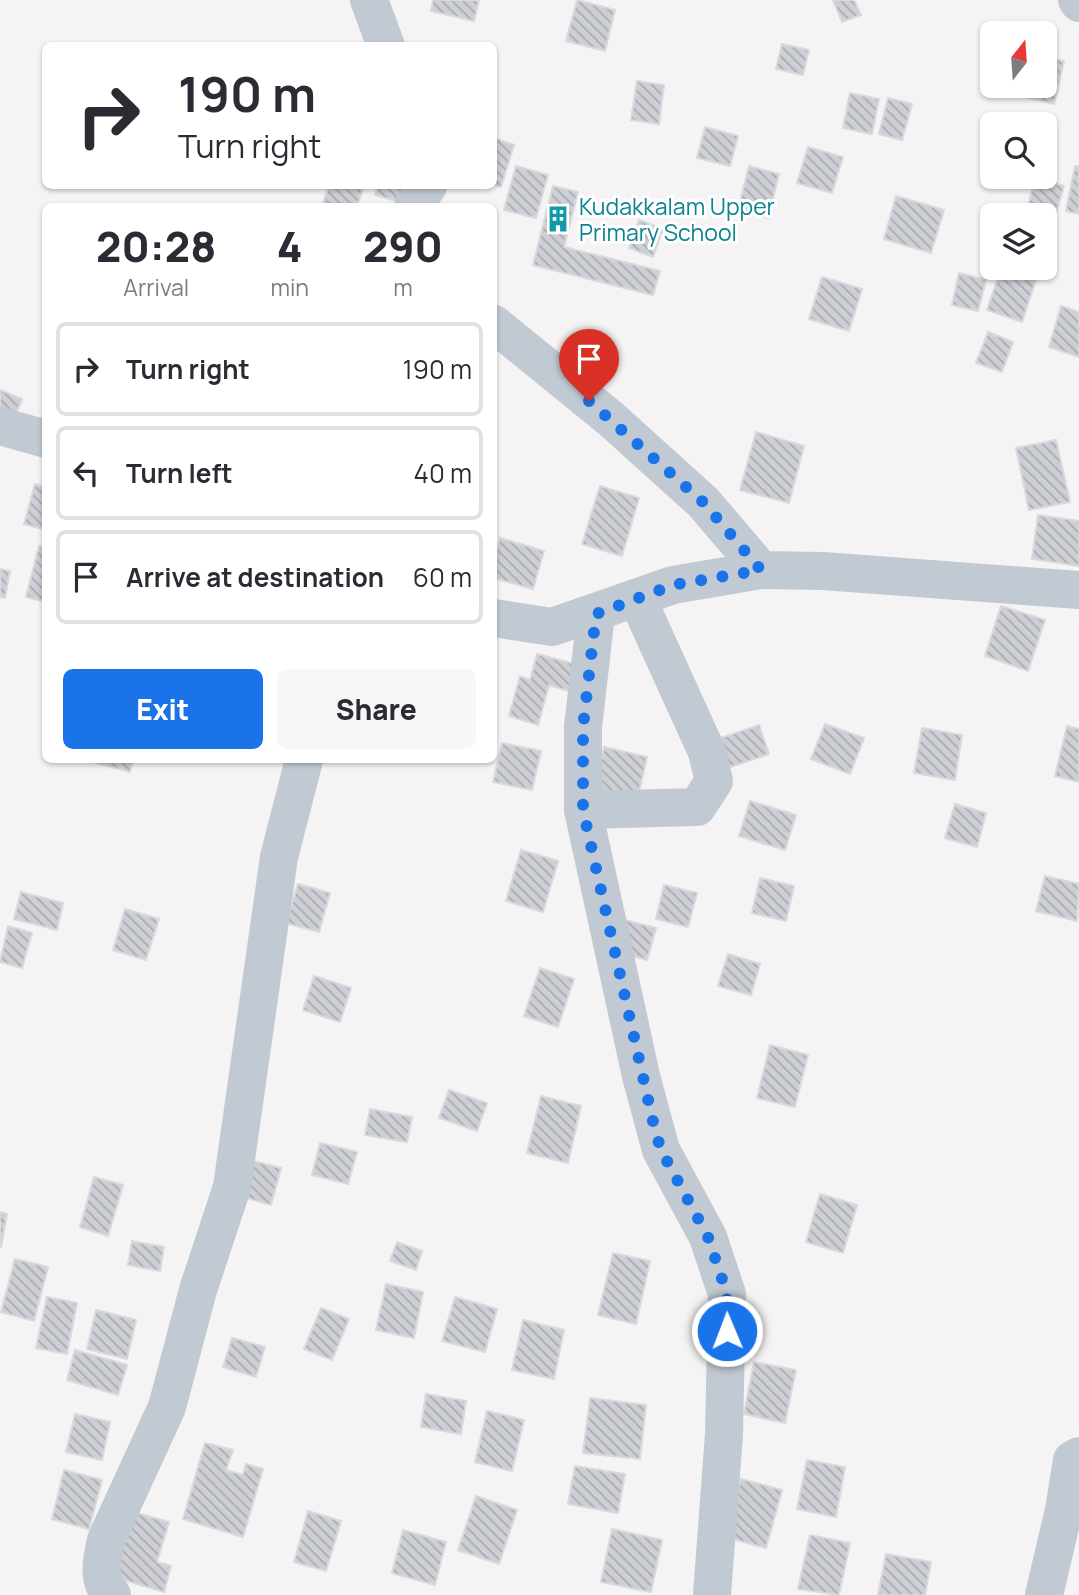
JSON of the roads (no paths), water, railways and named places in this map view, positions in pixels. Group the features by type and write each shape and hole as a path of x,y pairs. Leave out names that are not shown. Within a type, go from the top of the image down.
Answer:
{"street":[{"path":"369,0 385,42"},
{"path":"497,326 611,419 703,502 761,570"},
{"path":"0,426 42,438"},
{"path":"497,618 552,627 596,614 673,585 761,570 823,571 1079,590"},
{"path":"583,810 697,807 714,781 707,752 637,598"},
{"path":"596,614 583,727 583,810 640,1076 661,1150 708,1237 727,1294 725,1420 712,1595"},
{"path":"112,1595 106,1589 101,1563 106,1540 167,1407 198,1290 232,1187 279,857 303,763"},
{"path":"1044,1595 1064,1510 1072,1460 1079,1456"}],"place":[{"name":"Kudakkalam Upper Primary School","path":"558,219"}]}
